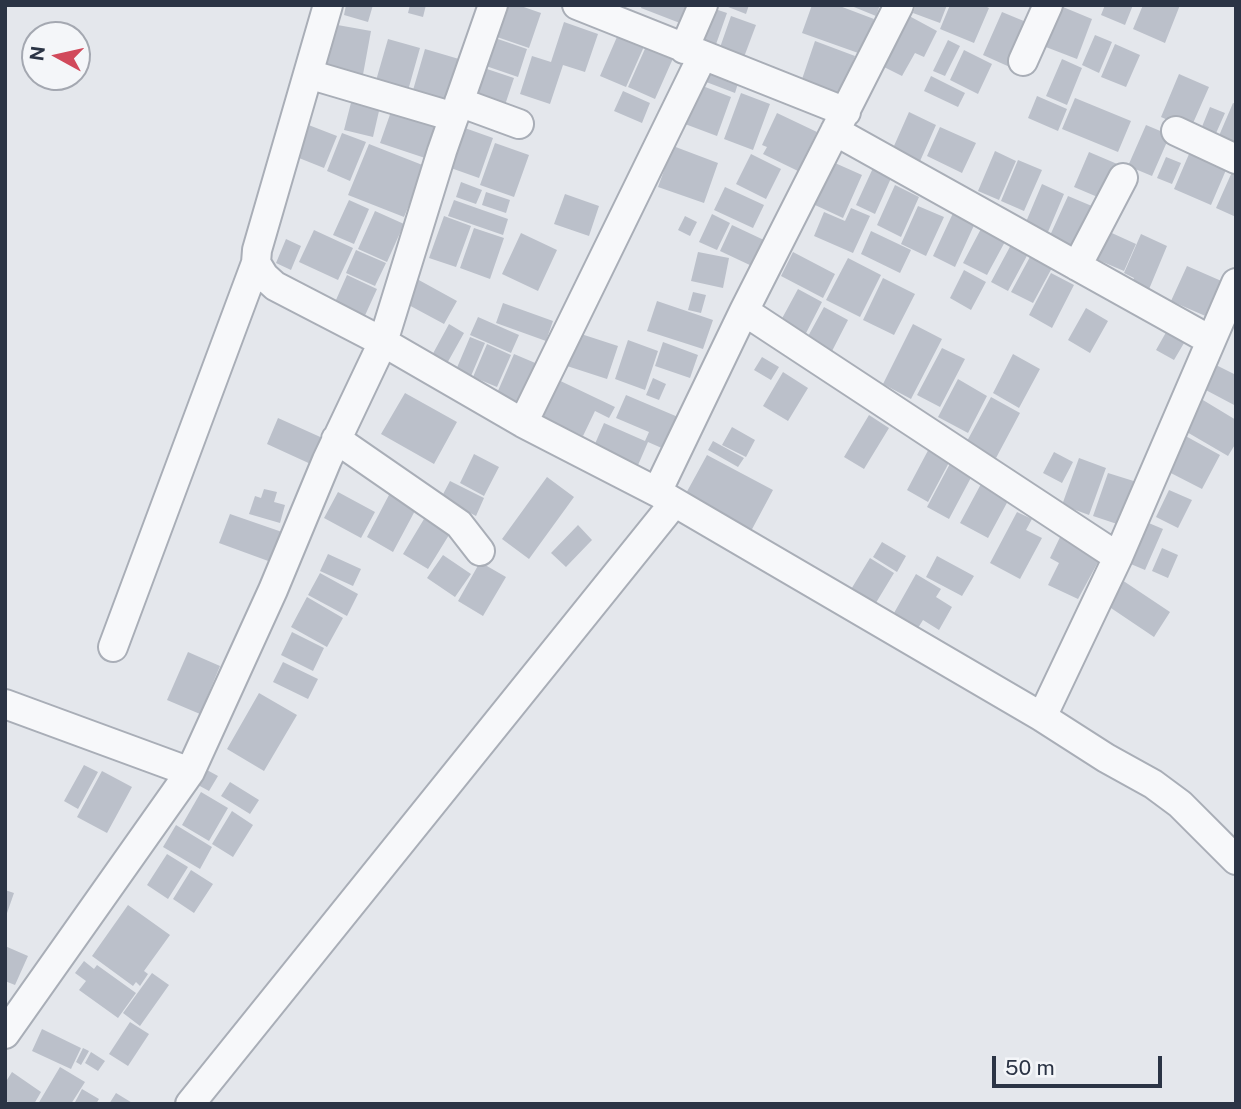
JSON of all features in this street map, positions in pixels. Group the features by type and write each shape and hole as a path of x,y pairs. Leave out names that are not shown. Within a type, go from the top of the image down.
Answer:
{"street":[{"path":"113,647 256,263 257,250 328,5"},
{"path":"5,1034 190,772 273,590 337,439 383,342 456,110 493,5"},
{"path":"577,5 693,53 840,121 1077,266 1222,329"},
{"path":"523,424 693,53 703,5"},
{"path":"190,1104 666,497 744,311 899,5"},
{"path":"1023,61 1048,5"},
{"path":"308,74 519,124"},
{"path":"1176,131 1236,159"},
{"path":"1077,266 1123,177"},
{"path":"256,263 264,276 275,286 383,342 523,424 666,497 1153,784 1180,804 1236,860"},
{"path":"1042,717 1222,329 1236,283"},
{"path":"744,311 1118,557"},
{"path":"337,439 459,524 480,551"},
{"path":"5,704 190,772"}],"building":[{"path":"346,5 373,5 368,22 344,15"},
{"path":"410,5 426,5 423,17 408,13"},
{"path":"507,5 518,5 541,13 529,48 497,37"},
{"path":"642,5 693,5 685,25 641,8"},
{"path":"723,5 749,5 746,14"},
{"path":"812,5 837,5 874,19 861,54 802,33"},
{"path":"849,5 880,5 876,16"},
{"path":"916,5 947,5 940,23 913,13"},
{"path":"950,5 983,5 989,8 974,43 940,29"},
{"path":"1105,5 1133,5 1125,25 1101,15"},
{"path":"1143,5 1180,5 1165,43 1133,29"},
{"path":"709,7 727,13 714,50 696,44"},
{"path":"1063,7 1092,19 1077,59 1038,44 1052,9 1061,13"},
{"path":"900,11 937,31 924,57 915,53 902,76 874,62"},
{"path":"1002,12 1031,24 1012,68 983,55"},
{"path":"731,16 756,25 741,65 717,56"},
{"path":"564,22 598,34 585,72 563,65 550,104 520,94 532,56 551,62"},
{"path":"332,24 371,31 362,80 323,73"},
{"path":"620,30 646,42 626,87 600,76"},
{"path":"1095,35 1112,42 1099,73 1082,65"},
{"path":"495,38 527,49 518,77 486,66"},
{"path":"388,39 420,48 407,94 375,84"},
{"path":"948,40 960,46 945,76 933,71"},
{"path":"815,41 855,56 839,99 800,85"},
{"path":"648,42 675,54 655,99 628,87"},
{"path":"1115,44 1140,55 1126,87 1101,77"},
{"path":"425,49 459,59 445,107 411,97"},
{"path":"964,50 992,64 978,94 950,80"},
{"path":"1062,59 1082,68 1067,105 1046,96"},
{"path":"707,65 740,77 735,93 701,80"},
{"path":"484,68 514,78 503,111 473,101"},
{"path":"1179,74 1209,87 1190,130 1161,117"},
{"path":"931,76 965,93 958,107 924,91"},
{"path":"700,85 731,97 717,136 685,124"},
{"path":"354,91 382,98 373,137 344,130"},
{"path":"623,91 650,103 642,123 614,111"},
{"path":"741,93 770,104 753,150 724,139"},
{"path":"1037,96 1067,109 1058,131 1028,118"},
{"path":"1075,98 1131,121 1118,152 1062,129"},
{"path":"1233,103 1236,104 1236,154 1215,145"},
{"path":"393,106 437,122 425,158 380,143"},
{"path":"1210,107 1225,113 1213,140 1199,134"},
{"path":"909,112 936,125 917,168 890,155"},
{"path":"777,113 817,132 798,171 763,154 767,147 762,145"},
{"path":"306,124 337,136 324,168 294,156"},
{"path":"1146,125 1170,135 1152,176 1128,166"},
{"path":"462,127 493,138 479,178 448,167"},
{"path":"940,127 976,143 962,173 927,156"},
{"path":"342,133 366,142 350,181 327,171"},
{"path":"495,143 529,155 514,197 480,185"},
{"path":"369,144 425,166 404,217 348,195"},
{"path":"673,146 718,163 704,203 658,187"},
{"path":"1192,147 1229,163 1211,205 1174,189"},
{"path":"995,151 1016,161 999,200 978,191"},
{"path":"1089,152 1122,166 1107,201 1074,187"},
{"path":"751,154 781,169 766,199 736,184"},
{"path":"1166,157 1181,163 1172,184 1157,178"},
{"path":"1018,160 1042,170 1024,211 1001,201"},
{"path":"835,163 862,175 843,218 815,205"},
{"path":"1236,163 1236,217 1216,208"},
{"path":"873,168 892,176 875,214 856,205"},
{"path":"461,182 482,190 476,204 456,197"},
{"path":"1042,184 1064,194 1045,239 1023,229"},
{"path":"895,185 919,197 901,237 877,225"},
{"path":"725,187 764,205 753,228 714,210"},
{"path":"486,192 510,200 506,213 482,205"},
{"path":"565,194 599,206 589,236 554,224"},
{"path":"1068,196 1099,209 1080,256 1047,242"},
{"path":"349,200 369,209 354,244 333,235"},
{"path":"454,200 508,219 503,235 448,216"},
{"path":"918,206 944,217 926,256 901,244"},
{"path":"851,208 870,216 853,253 814,236 824,212 845,221"},
{"path":"375,211 404,224 387,262 358,249"},
{"path":"954,211 976,221 955,267 933,256"},
{"path":"712,214 730,223 717,250 699,242"},
{"path":"444,216 471,226 456,267 429,258"},
{"path":"685,216 697,222 690,236 678,230"},
{"path":"732,225 766,241 754,267 720,251"},
{"path":"983,225 1007,238 987,275 963,263"},
{"path":"474,228 504,238 490,279 460,268"},
{"path":"1103,229 1136,244 1124,271 1091,257"},
{"path":"314,230 353,248 338,280 299,262"},
{"path":"871,231 911,250 900,273 861,254"},
{"path":"521,233 557,250 538,291 502,274"},
{"path":"1141,234 1167,246 1147,294 1130,286 1134,278 1124,273"},
{"path":"286,239 301,246 291,270 276,263"},
{"path":"1012,243 1029,252 1008,291 991,282"},
{"path":"356,250 386,263 375,286 346,273"},
{"path":"698,252 729,258 723,288 691,281"},
{"path":"793,252 835,274 823,298 781,276"},
{"path":"1031,255 1053,266 1033,303 1011,292"},
{"path":"848,258 881,275 860,317 826,300"},
{"path":"1187,266 1226,283 1210,318 1171,301"},
{"path":"964,270 986,282 971,310 950,298"},
{"path":"1051,273 1074,285 1052,328 1029,315"},
{"path":"347,275 377,289 362,322 332,309"},
{"path":"883,278 915,294 894,335 863,320"},
{"path":"417,279 457,301 444,324 405,303"},
{"path":"798,289 822,302 804,337 779,324"},
{"path":"693,292 706,295 701,313 688,310"},
{"path":"657,301 713,320 703,349 647,331"},
{"path":"503,303 553,321 546,341 496,323"},
{"path":"824,307 848,320 831,353 806,340"},
{"path":"1086,308 1108,321 1090,353 1068,340"},
{"path":"478,317 519,335 511,353 470,335"},
{"path":"449,324 464,333 445,367 430,359"},
{"path":"913,324 942,339 911,399 883,384"},
{"path":"1169,327 1187,338 1174,360 1156,350"},
{"path":"578,333 618,346 607,379 567,366"},
{"path":"470,337 485,343 471,376 456,370"},
{"path":"628,340 658,351 645,390 615,379"},
{"path":"663,342 698,355 690,378 655,366"},
{"path":"487,344 511,355 497,387 473,377"},
{"path":"942,348 965,359 940,407 917,395"},
{"path":"514,354 540,365 520,411 494,400"},
{"path":"1013,354 1040,369 1019,408 993,393"},
{"path":"762,357 779,367 771,380 754,370"},
{"path":"1214,364 1236,375 1236,406 1202,388"},
{"path":"783,372 808,388 788,421 763,406"},
{"path":"550,376 615,407 609,418 595,411 583,436 533,412"},
{"path":"653,378 666,384 659,400 646,395"},
{"path":"958,379 987,396 968,433 938,417"},
{"path":"405,393 457,422 434,464 381,434"},
{"path":"626,395 678,417 664,449 648,442 635,472 591,453 604,423 645,441 649,432 616,418"},
{"path":"991,397 1020,413 996,458 966,443"},
{"path":"1198,397 1236,420 1236,443 1228,456 1180,428"},
{"path":"869,415 889,428 864,469 844,457"},
{"path":"278,418 327,440 315,466 267,444"},
{"path":"732,427 755,440 746,457 722,445"},
{"path":"1182,434 1220,455 1202,489 1163,469"},
{"path":"713,441 744,458 738,467 708,450"},
{"path":"932,443 953,455 928,502 907,490"},
{"path":"1054,452 1073,462 1062,483 1043,473"},
{"path":"474,454 499,467 484,496 460,483"},
{"path":"707,455 773,490 750,533 684,497"},
{"path":"953,458 975,470 949,519 927,507"},
{"path":"1079,458 1106,468 1089,515 1062,505"},
{"path":"1108,473 1140,483 1126,527 1093,516"},
{"path":"547,477 574,497 529,559 502,539"},
{"path":"450,481 484,498 476,516 441,498"},
{"path":"981,484 1009,499 988,538 960,523"},
{"path":"264,489 277,492 274,502 285,505 280,523 249,514 255,496 261,498"},
{"path":"1169,490 1192,500 1178,528 1156,517"},
{"path":"338,492 375,512 361,538 324,518"},
{"path":"390,493 417,507 393,552 367,537"},
{"path":"1017,512 1032,519 1026,530 1042,538 1020,579 990,563"},
{"path":"230,514 282,532 271,562 219,543"},
{"path":"424,519 449,535 428,569 403,554"},
{"path":"1144,521 1163,529 1145,570 1126,562"},
{"path":"578,525 592,540 566,567 551,553"},
{"path":"1062,533 1103,553 1078,599 1048,585 1059,563 1050,558"},
{"path":"882,542 906,556 897,572 873,557"},
{"path":"1162,548 1178,555 1168,578 1152,571"},
{"path":"328,554 361,569 353,586 320,571"},
{"path":"443,555 471,574 455,597 427,578"},
{"path":"937,556 974,576 962,596 926,577"},
{"path":"870,558 894,573 871,611 847,596"},
{"path":"480,562 506,577 483,616 458,601"},
{"path":"320,573 358,594 347,616 308,595"},
{"path":"916,574 941,589 936,597 952,607 939,630 923,620 918,628 894,613"},
{"path":"1122,580 1170,612 1154,637 1105,604"},
{"path":"307,597 343,618 327,647 291,627"},
{"path":"292,632 324,648 313,671 281,655"},
{"path":"188,652 220,666 200,714 167,700"},
{"path":"283,662 318,679 308,699 273,682"},
{"path":"259,693 297,715 264,771 227,749"},
{"path":"84,765 98,772 78,809 64,801"},
{"path":"207,770 218,776 209,791 198,785"},
{"path":"102,771 132,787 107,833 77,817"},
{"path":"230,782 259,800 250,814 221,796"},
{"path":"201,792 228,808 209,841 182,825"},
{"path":"232,811 253,825 233,857 212,844"},
{"path":"176,825 212,847 200,869 163,847"},
{"path":"167,854 188,867 168,899 147,885"},
{"path":"191,870 213,884 194,913 173,899"},
{"path":"5,890 14,893 6,916 5,916"},
{"path":"128,905 170,935 144,971 148,974 140,986 136,982 133,986 92,956"},
{"path":"5,946 28,956 15,985 5,981"},
{"path":"84,961 94,969 97,965 136,993 118,1018 79,990 86,981 75,973"},
{"path":"152,973 169,985 140,1026 123,1013"},
{"path":"130,1022 149,1034 128,1066 109,1054"},
{"path":"42,1029 81,1048 71,1069 32,1051"},
{"path":"83,1048 89,1051 81,1065 76,1062"},
{"path":"91,1052 105,1061 98,1071 85,1063"},
{"path":"60,1067 85,1082 71,1104 38,1104"},
{"path":"12,1072 41,1092 34,1104 11,1104 5,1100 5,1083"},
{"path":"82,1089 99,1099 96,1104 74,1104"},
{"path":"116,1093 134,1104 109,1104"}]}
